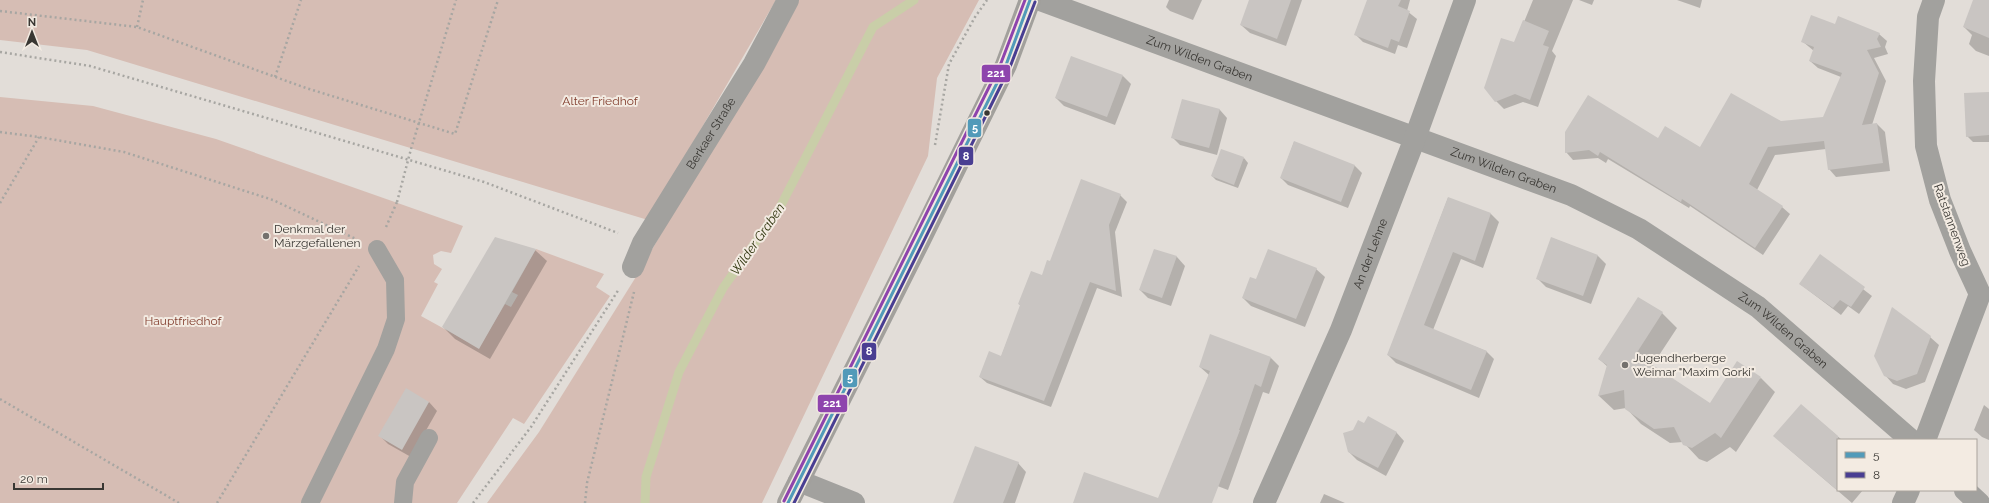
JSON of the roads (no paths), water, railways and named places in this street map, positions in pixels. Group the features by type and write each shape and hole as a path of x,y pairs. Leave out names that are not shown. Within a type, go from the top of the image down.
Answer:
{"main road":[{"path":"788,503 1006,65 1030,0"}],"street":[{"name":"Berkaer Straße","path":"633,267 644,243 754,64 788,0"},
{"name":"Zum Wilden Graben","path":"1040,0 1571,195 1639,229 1758,308 1910,439"},
{"name":"An der Lehne","path":"1264,503 1341,330 1466,0"},
{"name":"Ratstannenweg","path":"1925,439 1984,297 1960,251 1940,200 1926,146 1924,81 1928,17 1934,0"},
{"path":"799,481 854,503"},
{"path":"1903,503 1909,491"},
{"path":"1966,491 1979,503"}],"lane":[{"path":"310,503 386,349 396,319 395,280 377,249"},
{"path":"402,503 405,482 429,438"}],"waterway":[{"name":"Wilder Graben","path":"645,503 646,477 679,372 723,288 779,209 873,27 914,0"}],"place":[{"name":"Denkmal der Märzgefallenen","path":"266,236"},
{"name":"Jugendherberge Weimar \"Maxim Gorki\"","path":"1625,365"}],"park label":[{"name":"Alter Friedhof","path":"600,101"},
{"name":"Hauptfriedhof","path":"183,321"}]}
